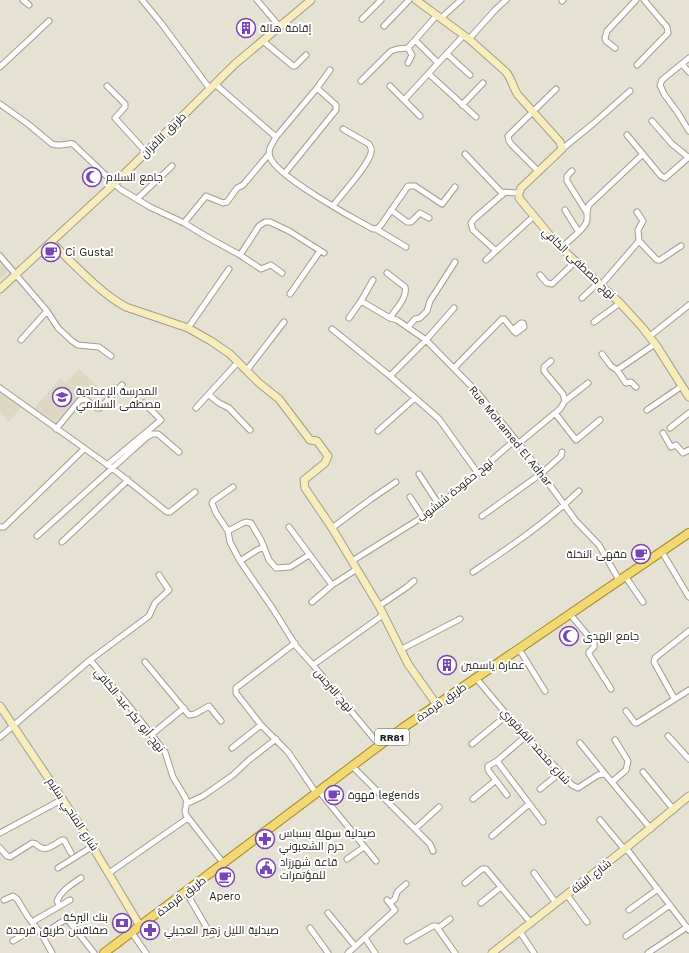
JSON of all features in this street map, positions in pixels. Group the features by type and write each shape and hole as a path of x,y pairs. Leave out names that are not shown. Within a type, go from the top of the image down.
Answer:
{"main road":[{"name":"طريق قرمدة","path":"104,953 318,792 437,705 689,533"}],"street":[{"path":"23,0 29,5"},
{"path":"142,0 213,87 276,137"},
{"path":"257,0 279,26"},
{"name":"طريق الأفران","path":"0,289 52,243 263,40 311,0"},
{"path":"362,19 381,0"},
{"path":"384,26 409,0"},
{"path":"416,0 466,37 506,72 511,78 514,89 558,139 562,149"},
{"path":"361,81 391,51 408,48 439,17 461,0"},
{"path":"404,100 447,54 506,0"},
{"path":"615,48 606,41 605,38 607,31 636,0"},
{"path":"637,65 668,33 667,27 644,0"},
{"path":"0,67 49,21"},
{"path":"263,40 293,66 295,66 306,55"},
{"path":"415,40 438,63"},
{"path":"408,48 412,54 408,63"},
{"path":"447,54 470,75"},
{"path":"689,58 662,80 660,85 664,94 689,131"},
{"path":"682,64 689,72"},
{"path":"330,70 276,137 270,147 269,154 272,161 306,189 367,226 376,229 406,247"},
{"path":"429,74 476,117"},
{"path":"462,105 483,83"},
{"path":"107,86 125,104 125,107 114,118 146,152"},
{"path":"390,86 420,116"},
{"path":"285,173 337,107 317,88"},
{"path":"538,171 512,145 508,136 556,89"},
{"path":"465,154 499,191 504,193 519,193 521,188 538,171 630,91"},
{"path":"0,104 28,124 52,144 56,146 73,144 120,188 150,207 184,223 240,255 261,269 263,270 271,265 282,273"},
{"path":"627,135 661,176 665,178 688,157 672,144 652,121"},
{"path":"333,206 361,170 371,153 369,144 343,129"},
{"path":"184,223 206,196 223,203 227,202 237,188 243,185 269,154"},
{"path":"561,248 587,222 587,207 643,154"},
{"path":"137,199 172,166"},
{"path":"572,171 567,176 567,180 587,213"},
{"path":"376,229 408,186 415,186 442,204 455,187"},
{"path":"496,251 473,230 471,223 504,193"},
{"name":"نهج مصطفى الكافي","path":"519,193 519,198 561,248 620,304 650,336 689,397"},
{"path":"391,210 407,222 411,222 420,213 429,218"},
{"path":"565,210 578,231"},
{"path":"637,212 643,221 638,230 639,241 657,260 660,260 681,246"},
{"path":"486,260 534,216"},
{"path":"240,255 259,226 265,222 270,222 289,230 322,252 290,294"},
{"path":"582,298 599,284 639,241"},
{"path":"52,243 98,286 122,305 188,328 230,354 259,383 279,400 310,440 317,441 327,454 327,461 306,478 304,482 306,491 332,528 379,606 400,650 425,690 437,705"},
{"path":"0,256 47,311 58,328 72,341 78,345 99,347 111,356"},
{"path":"408,327 415,319 420,318 427,311 430,301 456,262"},
{"path":"540,275 547,283 552,284 575,262"},
{"path":"188,328 229,269"},
{"path":"387,273 405,287 406,290 405,295 390,318"},
{"path":"349,318 373,280"},
{"name":"Rue Mohamed El Adhar","path":"361,301 390,318 397,320 426,340 483,398 542,473 564,506 576,521 600,545 622,578 643,602"},
{"path":"594,322 620,304"},
{"path":"650,336 689,305"},
{"path":"390,376 426,340 454,308"},
{"path":"21,340 47,311"},
{"path":"454,368 502,319 513,330"},
{"path":"247,370 284,322"},
{"path":"332,329 440,419 478,472"},
{"path":"617,370 655,344"},
{"path":"602,354 611,366 617,370 626,383 631,382 636,387"},
{"path":"551,361 544,367 544,371 563,394 565,401"},
{"path":"196,408 210,395 238,362"},
{"name":"نهج حمّودة شبشوب","path":"352,561 423,517 439,505 517,441 555,413 565,401 588,383"},
{"path":"56,429 80,400 85,399 96,408 100,408 122,384"},
{"path":"647,410 682,386"},
{"path":"0,389 109,466 167,512 170,512 195,492"},
{"path":"210,395 229,408 250,430"},
{"path":"378,431 415,398"},
{"path":"37,536 109,466 161,420 144,403"},
{"path":"555,413 576,440 600,420"},
{"path":"670,428 689,413"},
{"path":"663,433 671,447 676,445 683,453 689,450"},
{"path":"109,466 147,437 155,434 162,436 179,452"},
{"path":"0,527 4,527 84,449"},
{"path":"482,516 542,473 561,456 562,452"},
{"path":"418,474 439,505"},
{"path":"62,542 128,480"},
{"path":"332,528 396,482"},
{"path":"233,487 213,501 212,503 216,513 228,531 229,540 240,561 295,644 313,665"},
{"path":"473,572 519,541 564,506 579,491"},
{"path":"410,497 423,517"},
{"path":"228,531 243,523 250,522 264,547 269,560 276,568 290,567 309,555"},
{"path":"289,527 332,585"},
{"path":"240,561 264,547"},
{"path":"662,552 689,597"},
{"path":"312,602 332,585 356,569"},
{"path":"0,737 15,726 90,660 149,616 155,603 169,590 159,575"},
{"path":"379,606 414,581"},
{"path":"570,614 594,643 594,647 589,654 611,689"},
{"name":"نهج النرجس","path":"380,746 313,665 383,615"},
{"path":"400,650 460,619"},
{"path":"674,698 654,662 655,658 689,631"},
{"path":"295,644 235,690 236,693 239,699 261,725 288,752 318,792 376,861"},
{"path":"519,649 545,691"},
{"name":"نهج أبو بكر عبد الكافي","path":"90,660 152,734 167,755 173,777 185,797 186,804 184,811 224,864"},
{"path":"145,662 189,715 193,715 209,706 221,721"},
{"name":"شارع محمد القرقوري","path":"476,678 526,736 572,785 578,788 598,775 605,774"},
{"path":"626,711 636,723 689,690"},
{"name":"شارع المنجي سليم","path":"0,706 63,798 140,926"},
{"path":"152,734 184,708"},
{"path":"472,744 508,715"},
{"path":"232,748 261,725"},
{"path":"507,795 495,781 488,770 488,766 526,736"},
{"path":"668,736 689,760"},
{"path":"186,804 207,793 236,773 249,760 276,739"},
{"path":"612,782 626,770 628,761 615,740"},
{"path":"580,742 651,829"},
{"path":"497,760 543,822"},
{"path":"353,767 430,844 433,851"},
{"path":"642,772 674,810"},
{"path":"540,789 560,773"},
{"path":"473,799 495,781"},
{"name":"شارع البيئة","path":"492,953 626,849 689,796"},
{"path":"0,833 63,798"},
{"path":"492,836 529,804"},
{"path":"415,829 439,808"},
{"path":"109,873 188,818"},
{"path":"600,820 626,849 688,929 648,953"},
{"path":"0,848 7,856 10,857 32,843 45,849 62,840 72,853"},
{"path":"58,868 93,846"},
{"path":"347,859 364,847"},
{"path":"465,883 482,869 486,869 531,923"},
{"path":"534,873 556,903"},
{"path":"60,906 57,901 59,898 67,888 81,878"},
{"path":"348,953 395,910 388,901 395,898 397,892 406,884"},
{"path":"481,903 501,887"},
{"path":"630,910 658,889"},
{"path":"186,892 211,935"},
{"path":"566,895 587,922"},
{"path":"4,900 15,896 42,935 52,953"},
{"path":"13,941 70,900"},
{"path":"626,936 670,905"},
{"path":"328,912 355,946"},
{"path":"438,928 450,919"},
{"path":"42,935 63,921 68,920 94,953"},
{"path":"408,941 433,926 436,926 455,953"},
{"path":"310,928 328,953"},
{"path":"520,932 534,953"},
{"path":"132,933 146,953"},
{"path":"365,938 375,953"}],"shaded area":[{"path":"0,260 10,270 0,278"},
{"name":"المدرسة الإعدادية مصطفى السلامي","path":"79,369 99,387 90,397 81,395 58,425 34,408 60,379 66,382"},
{"path":"1,391 22,406 9,422 0,413"}],"place":[{"name":"إقامة هالة","path":"246,28"},
{"name":"جامع السلام","path":"92,177"},
{"name":"Ci Gusta!","path":"51,252"},
{"name":"المدرسة الإعدادية مصطفى السلامي","path":"62,397"},
{"name":"مقهى النخلة","path":"641,554"},
{"name":"جامع الهدى","path":"569,636"},
{"name":"عمارة ياسمين","path":"447,665"},
{"name":"قهوة legends","path":"334,795"},
{"name":"صيدلية سهلة بسباس حرم الشعبوني","path":"265,839"},
{"name":"قاعة شهرزاد للمؤتمرات","path":"266,868"},
{"name":"Apero","path":"225,877"},
{"name":"بنك البركة صفاقس طريق قرمدة","path":"122,923"},
{"name":"صيدلية الليل زهير العجيلي","path":"150,930"}]}
